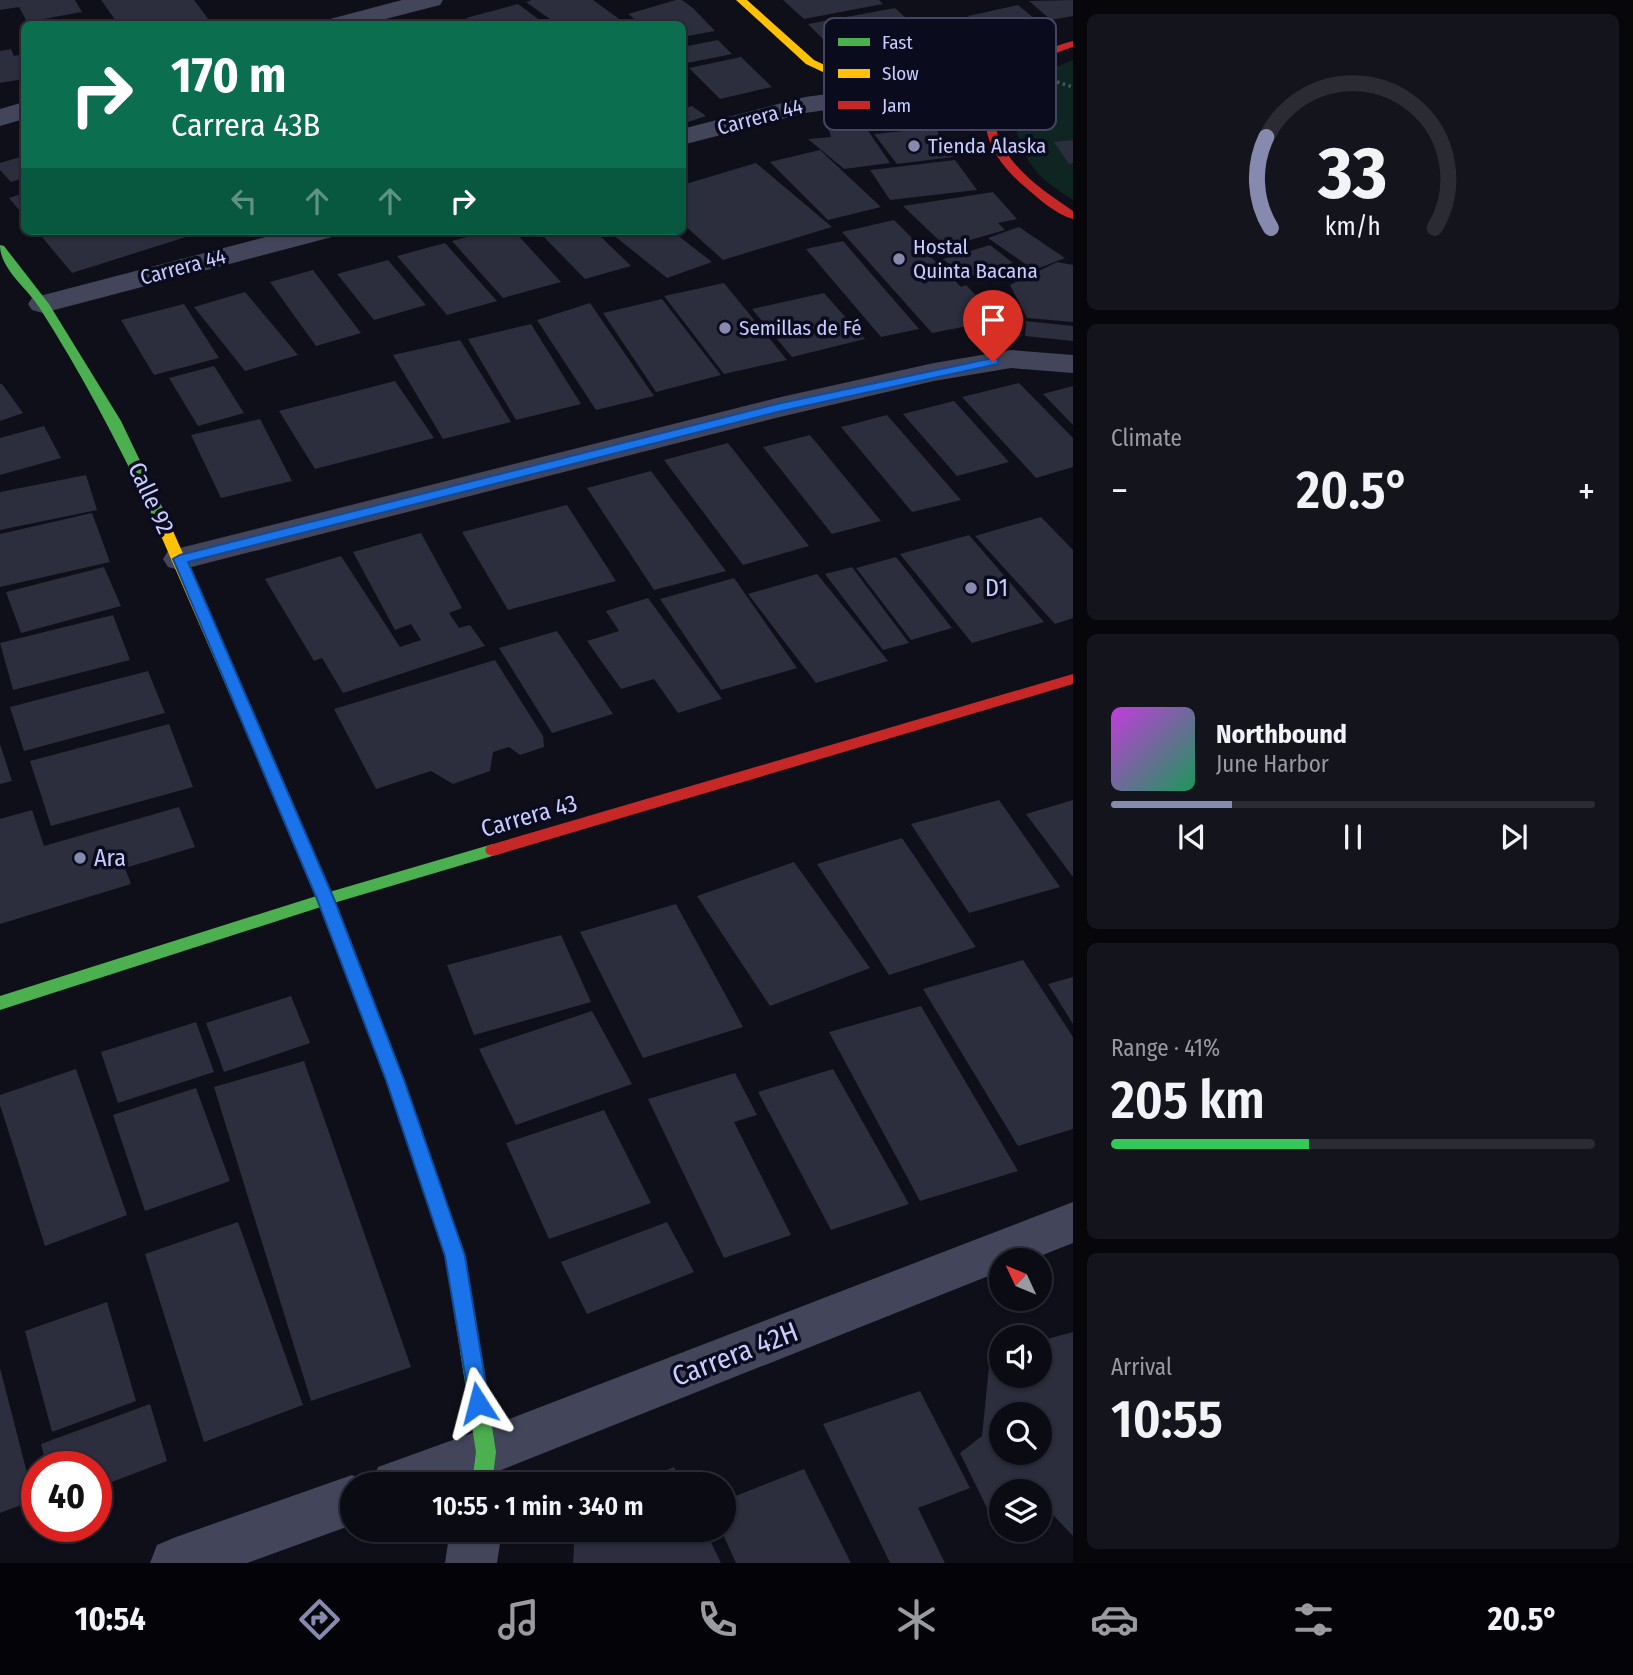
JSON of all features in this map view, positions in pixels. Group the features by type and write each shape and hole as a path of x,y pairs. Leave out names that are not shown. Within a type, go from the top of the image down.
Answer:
{"street":[{"path":"351,21 431,0"},
{"path":"741,0 810,62 824,70"},
{"path":"1056,51 1073,44"},
{"path":"810,62 815,76 811,103"},
{"name":"Carrera 44","path":"686,136 824,101"},
{"path":"0,118 21,111"},
{"path":"991,130 997,150 1016,176 1046,200 1073,216"},
{"name":"Carrera 44","path":"43,304 307,235"},
{"name":"Calle 92","path":"0,250 43,304 114,421 180,559 326,899 395,1080 455,1256 484,1468"},
{"path":"180,559 769,410 934,372 1012,359 1073,364"},
{"name":"Carrera 43","path":"0,1003 326,899 1073,680"},
{"name":"Carrera 42H","path":"462,1472 484,1468 1073,1222"},
{"path":"176,1563 340,1504"},
{"path":"471,1563 474,1542"}],"green space":[{"path":"1073,60 1073,200 1049,184 1037,172 1023,150 1017,130 1056,130 1056,68"}],"building":[{"path":"0,0 75,0 82,12 26,21 19,7 0,10"},
{"path":"101,0 194,0 210,21 116,21"},
{"path":"593,0 622,21 553,21 526,2"},
{"path":"682,0 715,31 686,36 686,21 637,21 628,14"},
{"path":"783,0 879,0 883,4 804,19"},
{"path":"1073,0 1073,16 1049,18 1029,1"},
{"path":"518,4 541,21 470,21 466,18"},
{"path":"1018,5 1034,18 970,18 968,16"},
{"path":"895,8 906,18 841,18"},
{"path":"824,21 824,40 808,24"},
{"path":"718,40 732,54 686,63 686,46"},
{"path":"11,49 14,56 21,55 21,80 0,83 0,51"},
{"path":"741,57 772,87 720,99 689,68"},
{"path":"692,106 706,116 686,123 686,108"},
{"path":"829,130 868,130 890,163 844,169 808,139 831,137"},
{"name":"Tienda Alaska","path":"936,130 953,157 897,164 874,134"},
{"path":"1073,140 1073,163 1069,164 1054,142"},
{"path":"820,150 881,207 828,220 770,162"},
{"path":"21,157 21,179 11,182 0,170 0,163"},
{"path":"955,160 977,190 890,200 870,170"},
{"path":"756,163 832,227 723,260 686,227 686,184"},
{"path":"993,192 1017,219 998,223 1005,230 946,247 903,206"},
{"path":"21,194 21,212 9,198"},
{"name":"Hostal Quinta Bacana","path":"894,220 961,287 966,285 999,320 932,333 842,232"},
{"path":"1019,227 1065,258 1034,270 988,238"},
{"path":"40,235 186,237 72,273"},
{"path":"474,235 518,235 561,282 503,298 452,241"},
{"path":"542,235 599,235 631,266 585,279"},
{"path":"613,235 677,235 712,262 667,278"},
{"path":"843,241 919,329 881,337 806,249"},
{"path":"445,243 497,301 447,315 397,256"},
{"path":"990,245 1013,263 966,278 943,259"},
{"path":"388,260 426,305 374,320 337,274"},
{"path":"1057,262 1073,265 1073,322 1027,318 1010,285"},
{"path":"313,270 361,333 316,346 270,282"},
{"name":"Semillas de Fé","path":"724,283 787,360 724,374 664,296"},
{"path":"245,292 298,355 245,371 194,307"},
{"path":"824,293 865,339 792,357 752,309"},
{"path":"662,299 721,375 656,392 603,313"},
{"path":"590,303 654,396 596,410 537,320"},
{"path":"184,304 219,358 154,375 121,320"},
{"path":"1026,321 1073,326 1073,341 1025,336"},
{"path":"531,324 581,404 516,420 468,339"},
{"path":"460,340 511,422 443,439 393,355"},
{"path":"214,366 244,413 198,426 169,378"},
{"path":"395,381 434,438 315,469 279,411"},
{"path":"1019,383 1073,438 1073,467 1036,478 962,397"},
{"path":"2,384 23,413 0,421"},
{"path":"1073,386 1073,425 1043,394"},
{"path":"954,401 1009,462 957,476 903,414"},
{"path":"887,415 961,500 912,512 841,427"},
{"path":"260,419 292,481 221,498 191,435"},
{"path":"44,426 61,458 0,475 0,438"},
{"path":"810,435 881,521 832,534 763,447"},
{"path":"728,443 809,546 743,565 664,460"},
{"path":"651,471 726,571 654,590 587,488"},
{"path":"86,475 97,510 0,530 0,492"},
{"path":"567,505 616,581 508,610 462,532"},
{"path":"92,513 110,562 0,587 0,534"},
{"path":"1041,517 1073,550 1073,618 1055,624 975,536"},
{"path":"421,533 462,608 449,613 459,628 470,625 485,646 343,693 322,658 314,661 265,579 341,556 400,647 421,640 411,624 395,630 353,552"},
{"name":"D1","path":"969,535 1044,622 972,643 900,554"},
{"path":"896,557 952,628 911,640 856,568"},
{"path":"104,567 121,606 21,633 6,592"},
{"path":"852,567 909,643 883,650 825,574"},
{"path":"817,574 888,661 816,683 748,594"},
{"path":"734,578 797,668 721,690 660,599"},
{"path":"648,598 722,699 678,713 654,679 621,689 587,641 619,631 606,611"},
{"path":"113,615 130,660 13,690 0,643"},
{"path":"557,631 613,714 552,733 499,648"},
{"path":"495,660 543,736 544,747 520,755 509,747 493,752 490,771 453,784 431,771 376,789 334,709"},
{"path":"148,671 165,713 24,751 10,707"},
{"path":"169,724 193,787 51,826 30,761"},
{"path":"0,744 12,781 0,784"},
{"path":"999,800 1060,887 969,913 911,824"},
{"path":"1073,800 1073,877 1026,814"},
{"name":"Ara","path":"179,807 195,847 125,868 131,884 0,924 0,819 32,810 44,846"},
{"path":"902,838 976,947 889,975 817,864"},
{"path":"794,862 870,968 770,1006 697,896"},
{"path":"676,904 743,1027 643,1058 580,932"},
{"path":"561,935 591,1002 474,1035 447,965"},
{"path":"1023,960 1073,1037 1073,1129 1018,1146 923,989"},
{"path":"1073,977 1073,1024 1048,984"},
{"path":"291,996 310,1043 224,1072 206,1023"},
{"path":"921,1006 1018,1171 920,1201 829,1032"},
{"path":"592,1011 632,1084 516,1125 479,1049"},
{"path":"196,1022 214,1072 118,1103 101,1052"},
{"path":"304,1061 411,1367 311,1401 214,1087"},
{"path":"76,1069 127,1215 45,1246 0,1105 0,1095"},
{"path":"833,1069 909,1204 831,1230 758,1092"},
{"path":"735,1073 757,1115 734,1122 791,1235 724,1258 648,1099"},
{"path":"196,1088 230,1181 145,1211 113,1115"},
{"path":"604,1110 651,1203 549,1239 506,1143"},
{"path":"238,1222 303,1405 204,1442 145,1254"},
{"path":"667,1222 694,1272 587,1314 561,1262"},
{"path":"107,1302 136,1401 52,1432 25,1331"},
{"path":"1073,1332 1073,1536 1052,1514 1052,1479 989,1479 987,1508 960,1453 982,1436 989,1367 989,1388 1052,1388 1052,1338"},
{"path":"0,1368 21,1451 21,1505 0,1513"},
{"path":"920,1391 970,1488 918,1508 945,1563 890,1563 823,1424"},
{"path":"150,1404 167,1461 112,1482 112,1451 43,1451 41,1444"},
{"path":"674,1467 677,1472 662,1472"},
{"path":"804,1469 851,1563 736,1563 726,1542 736,1542 736,1496"},
{"path":"574,1542 711,1542 721,1563 573,1563"}],"traffic: fast":[{"path":"0,249 43,304 114,421 159,515"},
{"path":"0,1003 326,899 493,850"},
{"path":"470,1351 486,1452 484,1472"}],"traffic: slow":[{"path":"741,0 810,62 824,69"},
{"path":"159,515 296,829"}],"traffic: jam":[{"path":"1056,49 1073,44"},
{"path":"992,130 995,143 1021,177 1073,216"},
{"path":"493,850 1073,679"},
{"path":"296,829 326,899 395,1079 455,1256 470,1351"}],"place":[{"name":"Tienda Alaska","path":"914,146"},
{"name":"Hostal Quinta Bacana","path":"899,259"},
{"name":"Semillas de Fé","path":"725,328"},
{"name":"D1","path":"971,588"},
{"name":"Ara","path":"80,858"}],"route":[{"path":"478,1403 455,1256 395,1080 326,899 180,559 781,407 934,372 993,362"}]}
